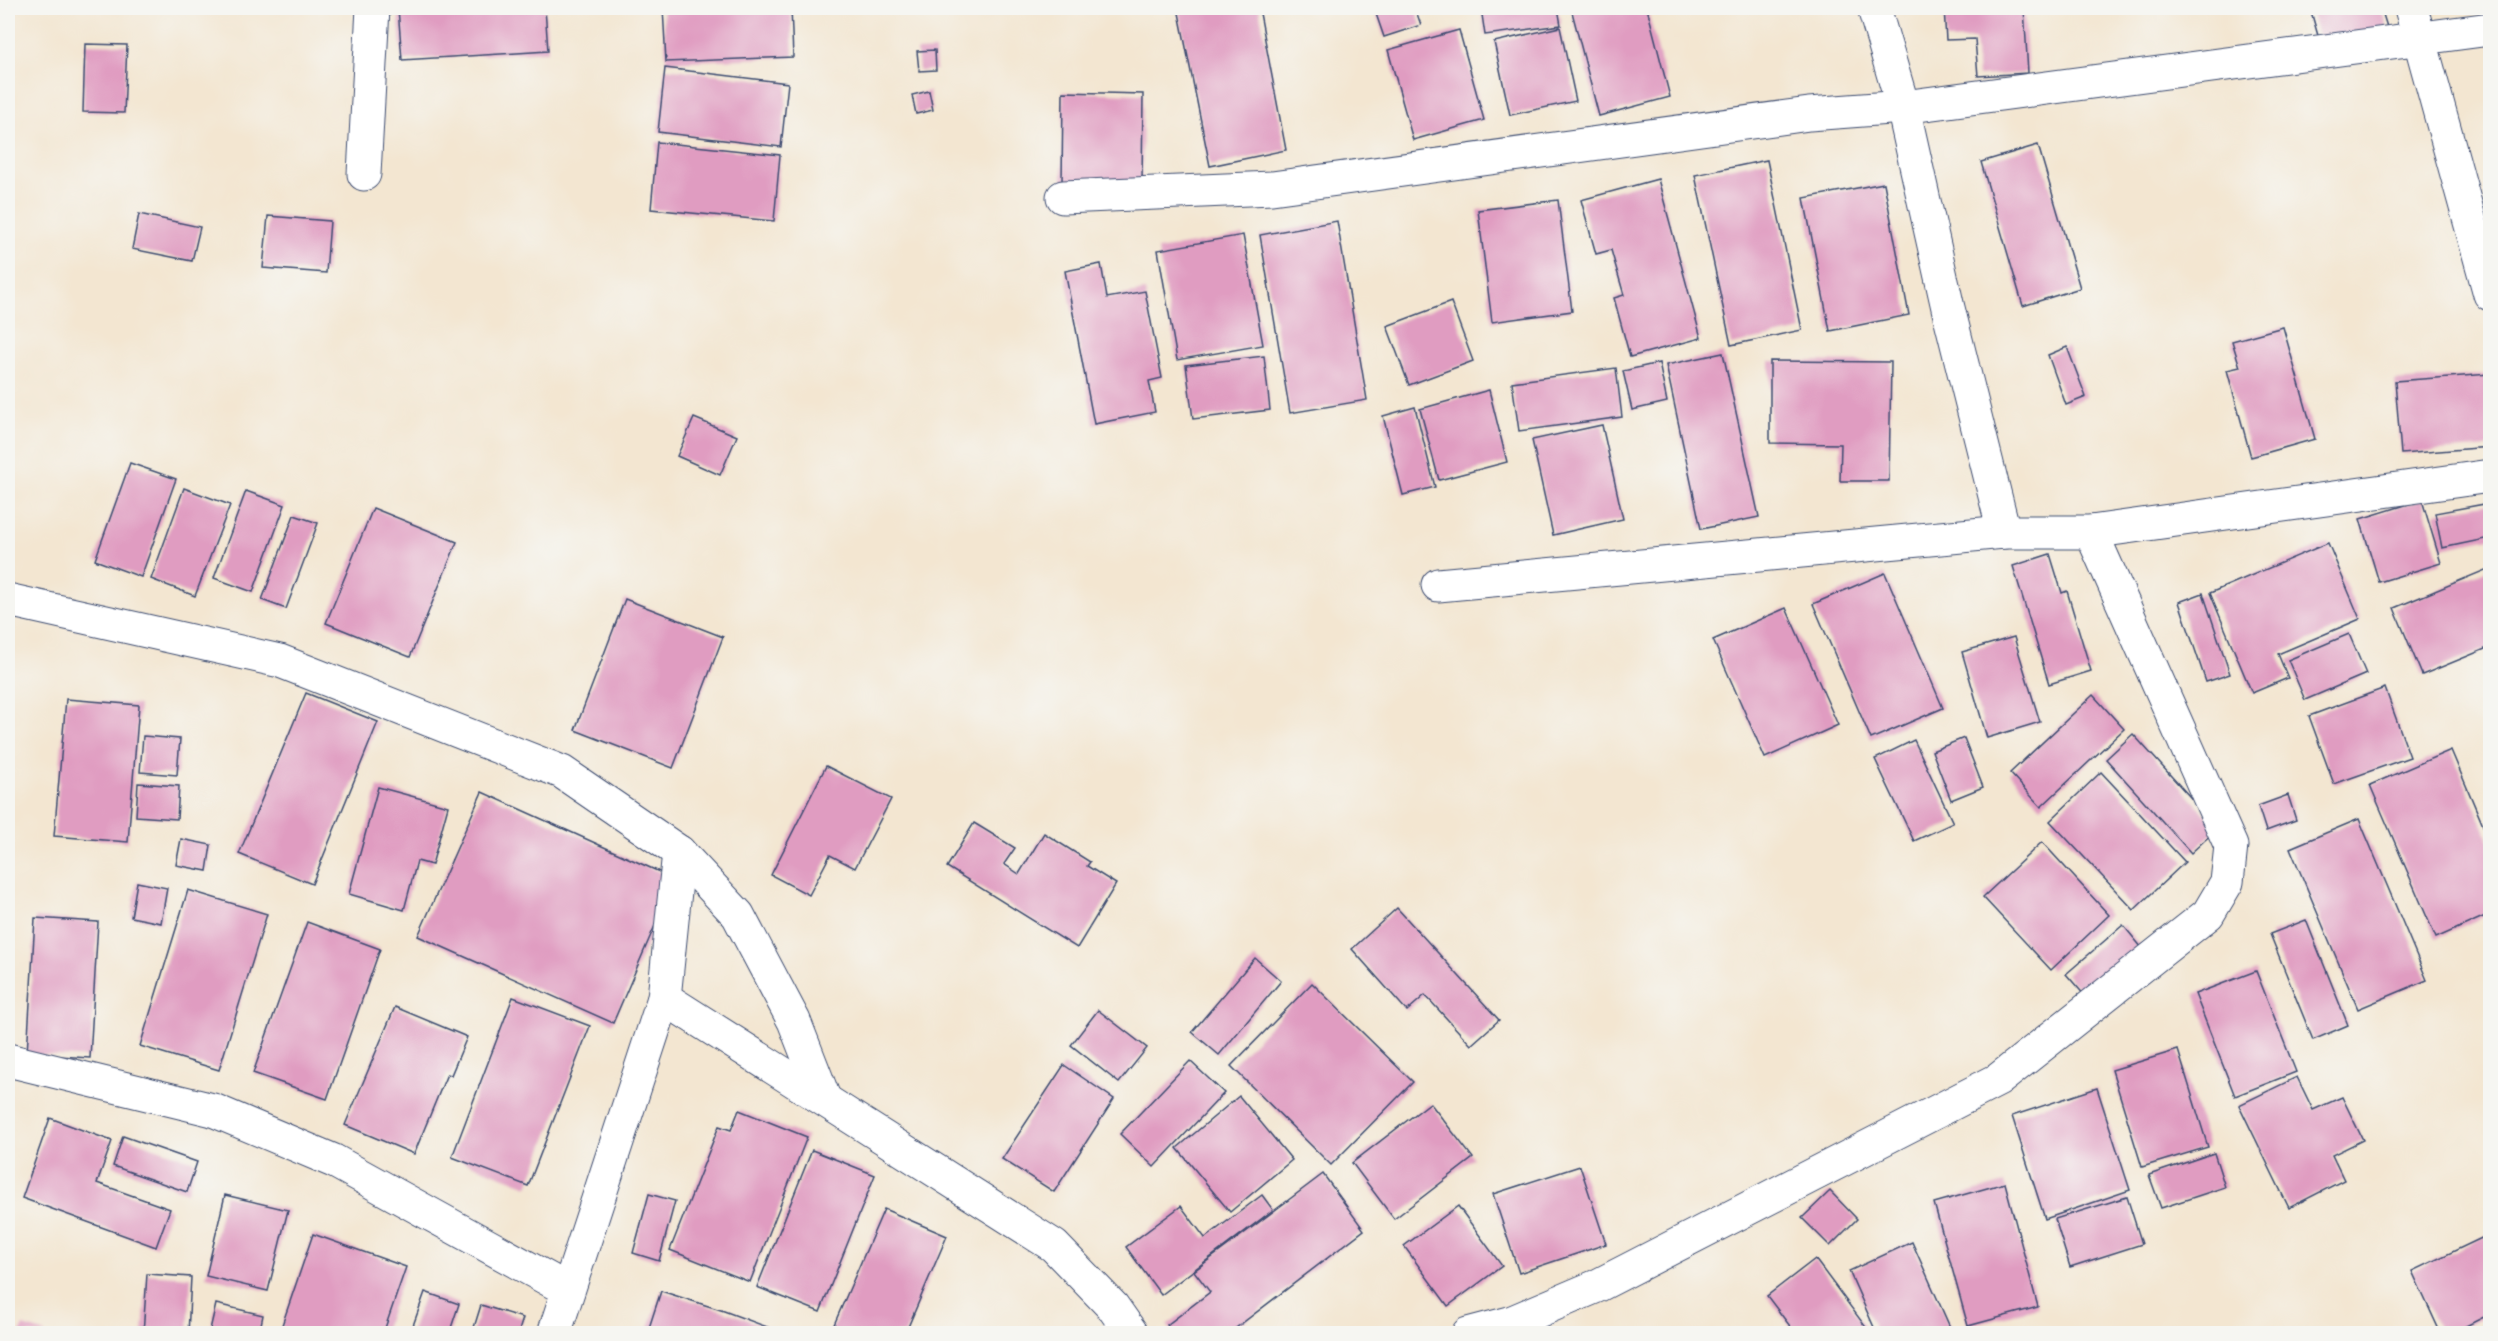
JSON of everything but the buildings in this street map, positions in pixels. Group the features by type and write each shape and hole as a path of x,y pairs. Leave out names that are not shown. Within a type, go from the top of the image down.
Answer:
{"street":[{"path":"364,174 374,8"},
{"path":"1874,8 1903,107 1948,308 2004,532"},
{"path":"2411,8 2490,294"},
{"path":"1063,197 1272,188 1809,114 1903,107 2490,29"},
{"path":"1438,585 2004,532 2091,532 2490,476"},
{"path":"1468,1334 1510,1323 1597,1286 1998,1080 2208,914 2227,882 2230,846 2091,532"},
{"path":"8,600 280,661 562,772 679,852 738,915 794,1021 824,1098"},
{"path":"554,1334 664,998 679,852"},
{"path":"664,998 1054,1246 1113,1307 1132,1334"},
{"path":"8,1060 213,1110 334,1161 568,1290"}]}
